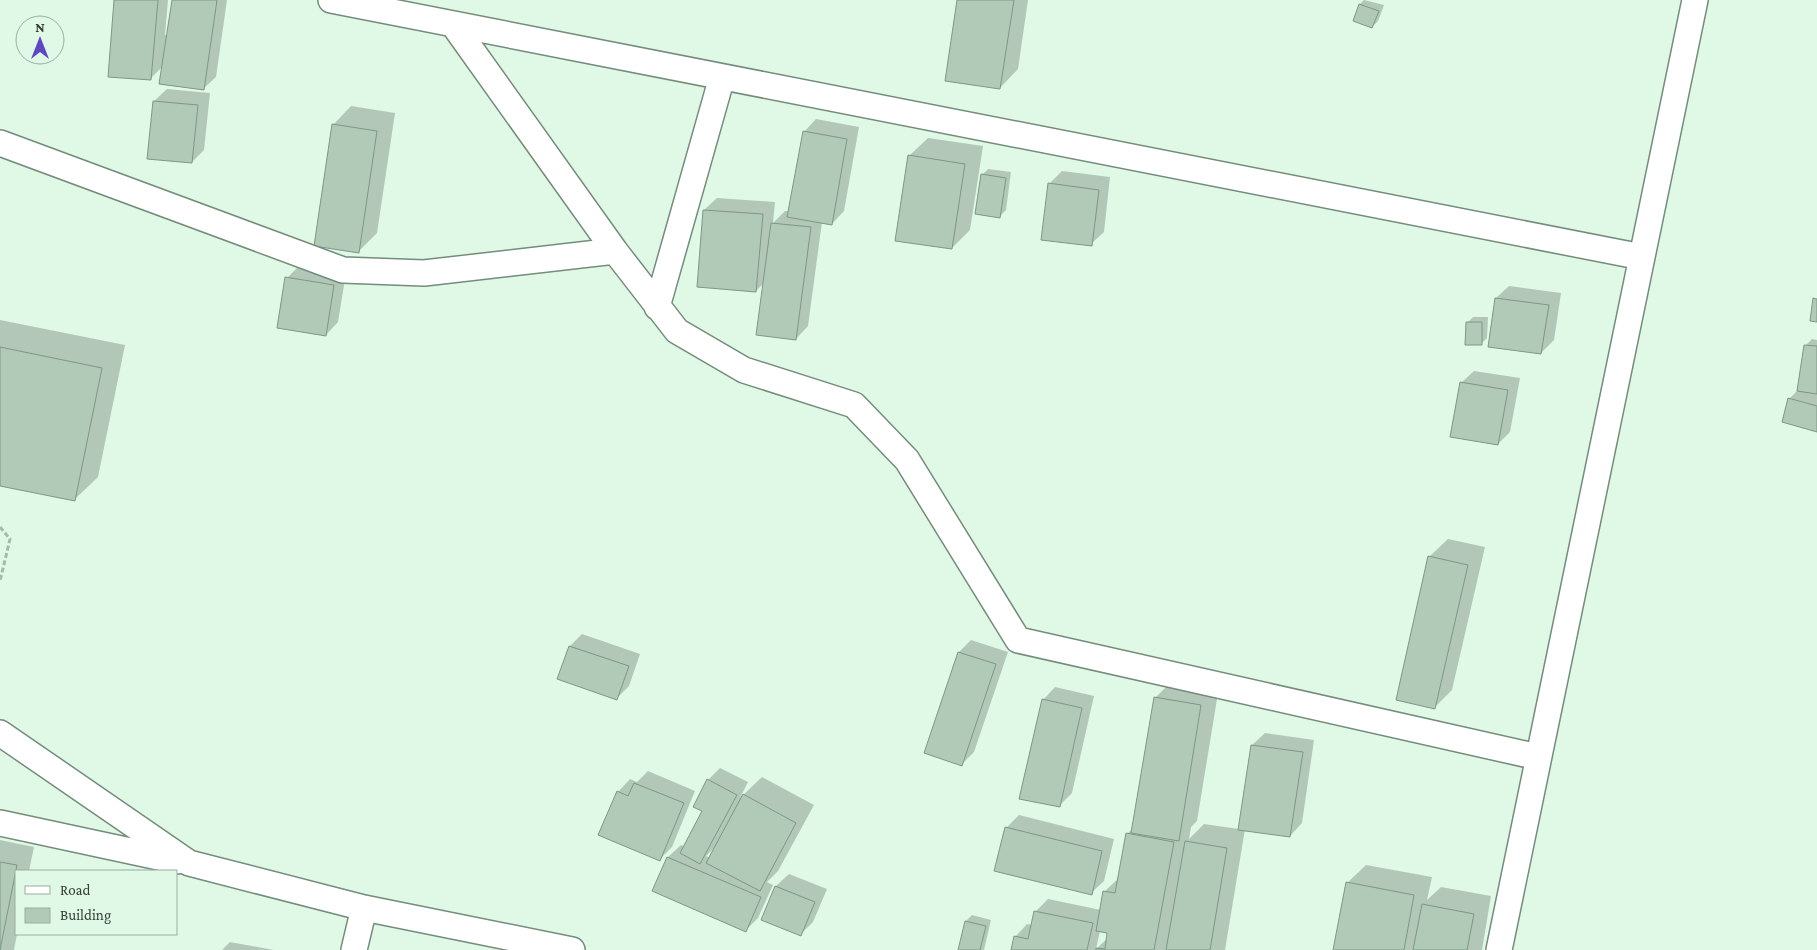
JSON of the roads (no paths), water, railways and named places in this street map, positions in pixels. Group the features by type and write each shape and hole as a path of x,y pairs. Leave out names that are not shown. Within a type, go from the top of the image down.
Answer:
{"street":[{"path":"331,0 1642,257"},
{"path":"1499,950 1695,0"},
{"path":"453,24 615,251 677,331 744,370 854,405 907,460 1018,640 1538,757"},
{"path":"658,307 722,77"},
{"path":"0,143 343,270 424,273 615,251"},
{"path":"0,734 189,863"},
{"path":"0,823 189,863 364,908 572,950"},
{"path":"354,950 364,908"}]}
